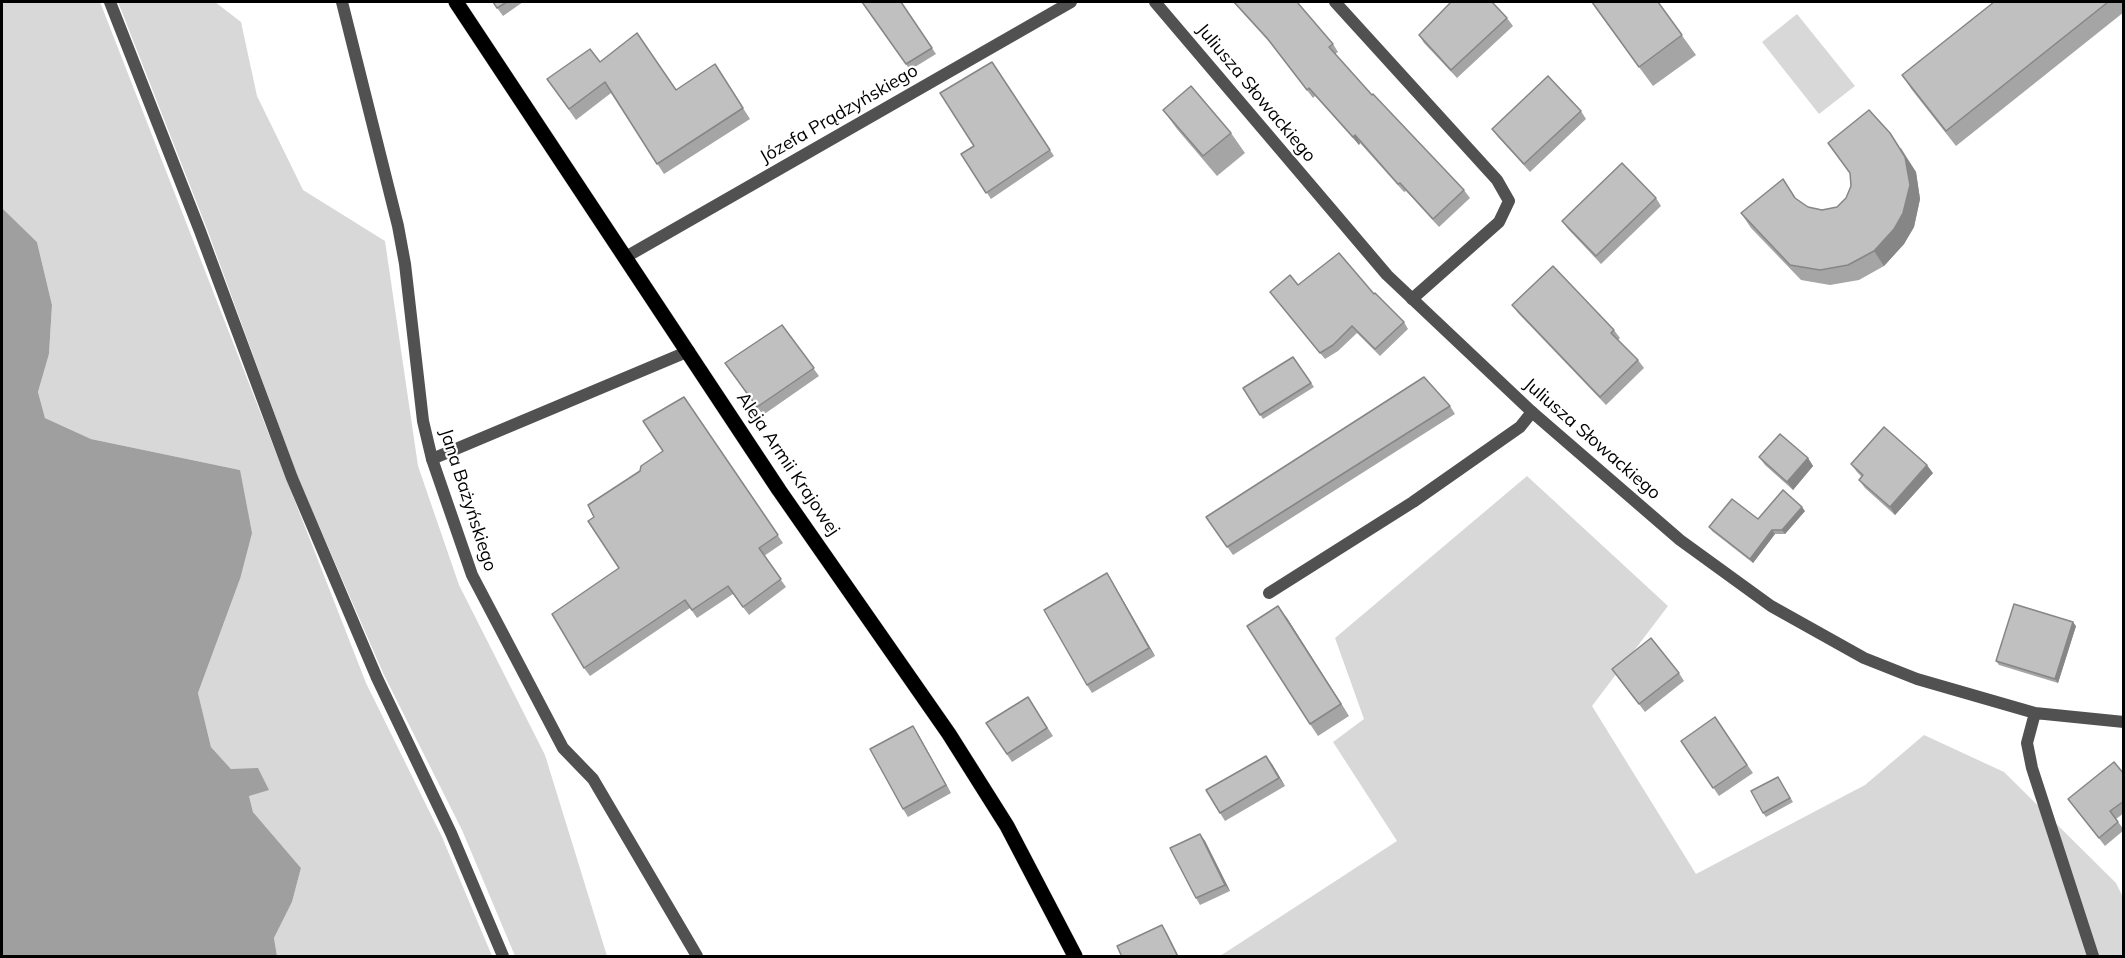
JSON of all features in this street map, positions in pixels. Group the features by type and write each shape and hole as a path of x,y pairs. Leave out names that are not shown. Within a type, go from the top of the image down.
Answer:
{"main road":[{"name":"Aleja Armii Krajowej","path":"456,2 779,490 955,743 1007,826 1075,957"}],"street":[{"path":"110,2 200,231 292,478 377,678 451,833 502,957"},
{"name":"Jana Bażyńskiego","path":"342,2 398,226 405,264 423,421 432,459 472,575 562,748 593,779 697,957"},
{"name":"Józefa Prądzyńskiego","path":"624,258 1071,2"},
{"name":"Juliusza Słowackiego","path":"1155,2 1387,275 1532,412 1680,540 1780,612 1864,658 1917,679 2035,713 2124,722"},
{"path":"1335,2 1497,180 1509,201 1499,222 1412,299"},
{"path":"432,459 689,351"},
{"path":"1269,593 1413,502 1520,427 1532,412"},
{"path":"2035,713 2027,743 2032,768 2093,957"}],"shaded area":[{"path":"2,2 100,2 366,683 442,837 492,956 277,956 274,938 292,902 301,868 253,812 249,796 231,769 211,747 198,693 240,579 240,470 91,439 45,418 38,392 49,354 52,305 37,242 2,208"},
{"path":"118,2 215,2 241,22 257,96 303,190 385,241 418,466 459,585 545,755 607,956 515,956 462,830 384,675 298,478 207,229"},
{"path":"1797,14 1855,86 1819,114 1762,42"},
{"path":"2,208 37,242 52,305 49,354 38,392 45,418 91,439 240,470 252,533 240,579 198,693 211,747 231,769 258,768 269,790 249,796 253,812 301,868 292,902 274,938 277,956 2,956"},
{"path":"1527,476 1668,606 1592,706 1696,874 1865,785 1924,735 2004,772 2116,883 2123,897 2123,956 1220,956 1397,841 1333,742 1364,719 1335,638"}],"building":[{"path":"493,2 507,2 497,8"},
{"path":"862,2 901,2 932,48 906,64"},
{"path":"1234,2 1297,2 1333,44 1329,47 1464,190 1433,219 1400,183 1398,184 1355,135 1353,137 1309,88 1307,90 1267,38"},
{"path":"1451,2 1492,2 1507,18 1451,70 1419,35"},
{"path":"1592,2 1658,2 1682,35 1639,67"},
{"path":"1994,2 2108,2 1946,131 1902,75"},
{"path":"637,33 676,90 715,64 743,108 657,164 605,82 569,109 547,79 590,49 600,62"},
{"path":"992,62 1050,150 986,193 961,154 974,146 940,93"},
{"path":"1548,76 1581,111 1524,164 1492,129"},
{"path":"1191,86 1231,133 1203,156 1163,110"},
{"path":"1869,110 1890,133 1905,157 1910,185 1903,213 1894,229 1874,251 1848,265 1820,270 1790,265 1741,213 1783,179 1795,198 1808,207 1822,210 1837,207 1846,198 1851,186 1850,173 1828,143"},
{"path":"1622,163 1656,198 1596,256 1562,221"},
{"path":"1339,253 1374,294 1404,322 1375,349 1352,326 1333,345 1320,353 1270,292 1290,275 1298,285"},
{"path":"1553,266 1614,330 1611,333 1638,360 1600,397 1512,305"},
{"path":"782,325 814,368 757,407 725,363"},
{"path":"1293,357 1311,383 1260,415 1243,388"},
{"path":"1424,377 1450,406 1227,547 1206,517"},
{"path":"684,397 778,535 759,548 781,579 743,607 728,586 692,610 685,600 584,668 552,614 619,568 588,521 594,517 588,505 640,471 641,466 663,451 643,421"},
{"path":"1884,427 1927,465 1890,507 1859,480 1863,475 1851,464"},
{"path":"1780,434 1808,458 1787,482 1759,457"},
{"path":"1783,490 1802,507 1782,530 1772,530 1750,559 1709,527 1732,499 1758,519"},
{"path":"1107,573 1149,648 1087,685 1044,610"},
{"path":"2014,604 2073,622 2055,679 1996,661"},
{"path":"1278,606 1341,704 1310,724 1247,626"},
{"path":"1651,638 1679,673 1639,704 1612,669"},
{"path":"1028,697 1047,728 1007,754 986,723"},
{"path":"1715,717 1747,765 1713,788 1681,741"},
{"path":"913,726 946,785 903,809 870,749"},
{"path":"1266,756 1279,778 1220,813 1206,790"},
{"path":"2114,762 2124,774 2124,801 2110,811 2118,822 2099,838 2068,799"},
{"path":"1778,777 1790,798 1763,813 1751,791"},
{"path":"1200,834 1225,885 1196,898 1170,848"},
{"path":"1162,925 1178,957 1122,957 1117,946"}]}
